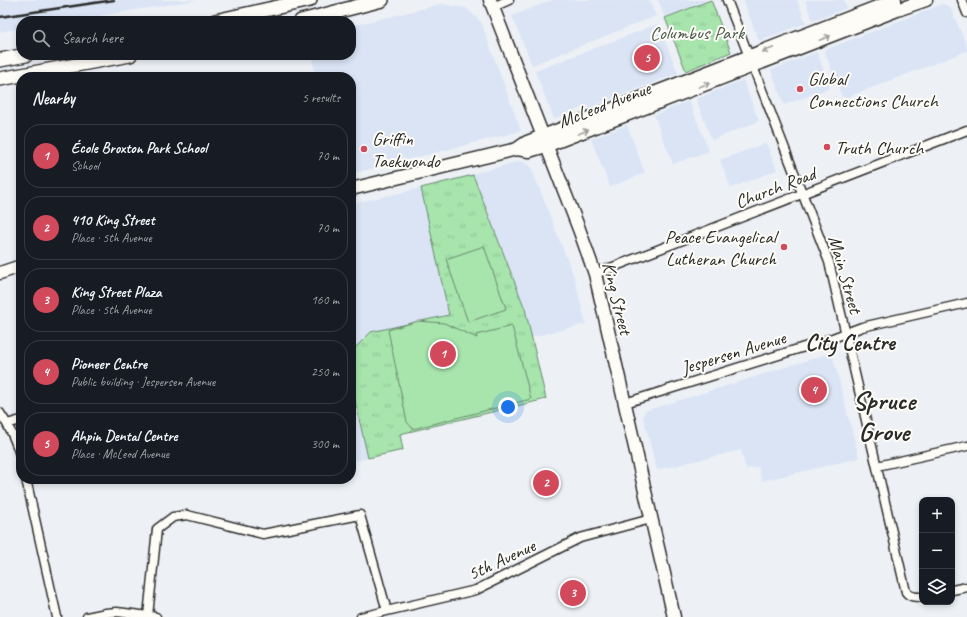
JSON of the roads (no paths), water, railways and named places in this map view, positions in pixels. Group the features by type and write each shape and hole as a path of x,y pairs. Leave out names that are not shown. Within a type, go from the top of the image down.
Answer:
{"main road":[{"path":"238,16 310,0"},
{"path":"320,16 382,0"},
{"path":"0,60 16,57"},
{"path":"38,72 103,60"},
{"path":"0,79 16,76"}],"street":[{"path":"491,3 509,0"},
{"name":"Main Street","path":"727,0 829,262 906,592 912,596 919,596"},
{"name":"McLeod Avenue","path":"751,62 895,0"},
{"name":"McLeod Avenue","path":"356,188 517,149 527,142 544,141 751,62 926,0"},
{"path":"962,0 967,13"},
{"name":"King Street","path":"491,3 595,274 674,617"},
{"name":"Church Road","path":"595,274 967,130"},
{"path":"0,273 16,268"},
{"name":"Jespersen Avenue","path":"625,403 862,327 967,303"},
{"path":"0,413 16,441"},
{"path":"7,424 16,421"},
{"path":"877,466 967,446"},
{"path":"27,484 57,617"},
{"path":"87,617 116,612 152,616 157,529 173,517 187,515 263,534 360,515 387,611"},
{"name":"5th Avenue","path":"361,617 476,590 580,538 652,519"},
{"path":"955,589 967,587"}],"railway":[{"path":"0,17 114,0"}],"place":[{"name":"Ahpin Dental Centre","path":"647,58"},
{"name":"Global Connections Church","path":"800,89"},
{"name":"Truth Church","path":"827,147"},
{"name":"Griffin Taekwondo","path":"364,149"},
{"name":"Peace Evangelical Lutheran Church","path":"784,247"},
{"name":"École Broxton Park School","path":"443,354"},
{"name":"Pioneer Centre","path":"814,390"},
{"name":"410 King Street","path":"546,483"},
{"name":"King Street Plaza","path":"573,593"}],"district":[{"name":"City Centre","path":"850,342"},
{"name":"Spruce Grove","path":"884,416"}],"park label":[{"name":"Columbus Park","path":"697,32"}]}
